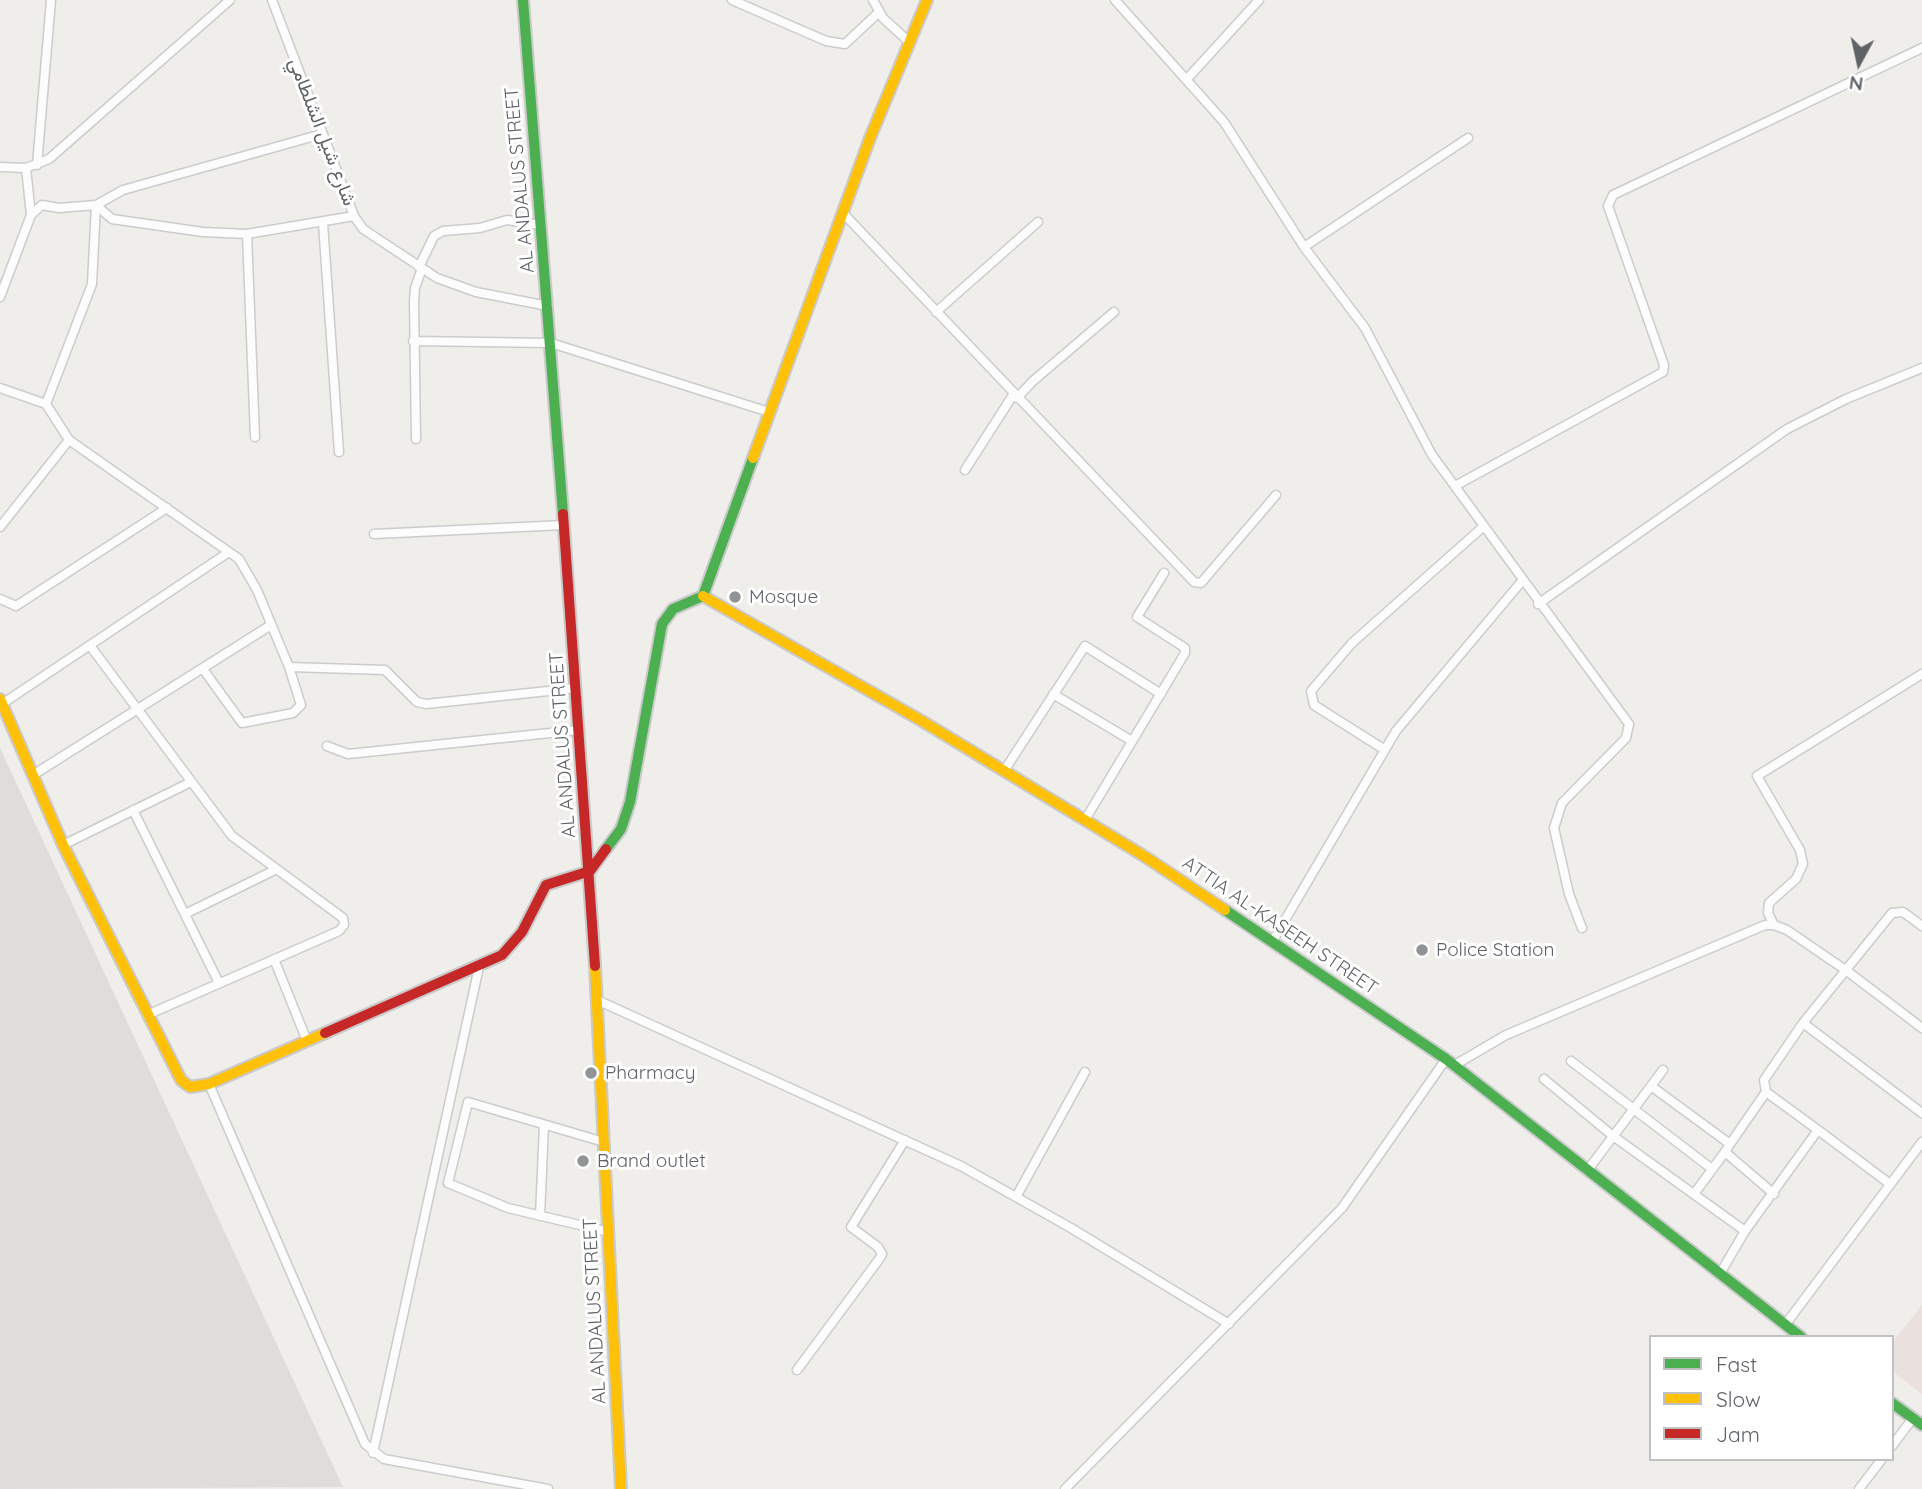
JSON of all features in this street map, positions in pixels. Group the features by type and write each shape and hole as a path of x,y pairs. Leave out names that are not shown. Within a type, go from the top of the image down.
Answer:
{"main road":[{"name":"AL ANDALUS STREET","path":"523,0 590,871 621,1489"},
{"path":"1,701 63,845 181,1080 190,1087 209,1084 502,955 513,945 545,885 590,871 621,829 630,802 662,624 673,609 703,596 843,213 908,41 927,0"},
{"name":"ATTIA AL-KASEEH STREET","path":"703,596 1085,820 1272,942 1449,1063 1721,1272 1798,1335"},
{"path":"1894,1404 1918,1422"}],"street":[{"path":"37,164 51,0"},
{"path":"0,167 26,168 49,159 230,0"},
{"name":"شارع شيل الشلطامي","path":"272,0 354,216 363,229 420,267 457,286 548,306"},
{"path":"732,0 826,41 845,44 878,13"},
{"path":"873,0 878,13 908,41"},
{"path":"1115,0 1224,122 1304,247 1365,328 1432,455 1538,604 1629,724 1626,738 1562,803 1554,828 1569,894 1582,928"},
{"path":"1187,79 1259,0"},
{"path":"1455,486 1663,372 1664,365 1608,206 1613,195 1922,48"},
{"path":"0,297 31,215 41,205 59,208 96,205 123,190 323,134"},
{"path":"1304,247 1468,138"},
{"path":"26,168 31,215"},
{"path":"96,205 112,219 202,232 247,234 354,216"},
{"path":"46,404 92,284 96,205"},
{"path":"843,213 1194,582 1201,583 1276,495"},
{"path":"416,439 413,341 415,288 420,267 435,236 443,231 480,228 507,219 541,225"},
{"path":"936,312 1038,222"},
{"path":"323,223 339,452"},
{"path":"247,234 255,437"},
{"path":"965,470 1015,396 1114,312"},
{"path":"413,341 551,343 769,412"},
{"path":"1538,604 1787,429 1846,400 1922,368"},
{"path":"1,392 46,404 69,440 229,552 247,570 289,667 301,705 299,710 246,724 239,721 203,669"},
{"path":"0,527 69,440"},
{"path":"0,599 9,606 16,606 167,508"},
{"path":"374,534 564,525"},
{"path":"1385,750 1314,705 1311,691 1352,643 1484,526"},
{"path":"1,701 92,647 229,552"},
{"path":"1085,820 1185,653 1185,648 1137,617 1164,573"},
{"path":"1272,942 1396,731 1522,581"},
{"path":"33,775 271,625"},
{"path":"1004,771 1082,648 1089,646 1161,694"},
{"path":"92,647 232,836 343,918 344,925 147,1015"},
{"path":"289,667 385,670 417,702 426,704 576,688"},
{"path":"1774,925 1768,913 1769,903 1796,879 1803,864 1796,841 1758,780 1759,772 1922,674"},
{"path":"1053,694 1132,741"},
{"path":"327,746 348,754 579,730"},
{"path":"63,845 191,782"},
{"path":"133,810 219,983"},
{"path":"185,914 275,870"},
{"path":"1694,1194 1766,1092 1764,1080 1803,1023 1892,913 1903,912 1922,926"},
{"path":"1065,1489 1342,1208 1449,1063 1506,1035 1765,925 1787,930 1922,1028"},
{"path":"274,959 307,1041"},
{"path":"373,1453 479,967"},
{"path":"597,1000 905,1140 1016,1197 1229,1324"},
{"path":"1803,1023 1922,1113"},
{"path":"1571,1061 1712,1169"},
{"path":"1587,1171 1663,1070"},
{"path":"1016,1197 1085,1072"},
{"path":"1544,1079 1613,1136 1745,1230"},
{"path":"209,1084 365,1444 373,1453 398,1462 548,1489"},
{"path":"1651,1086 1727,1148 1774,1194"},
{"path":"1766,1092 1890,1184"},
{"path":"604,1142 466,1102 448,1183 508,1208 609,1232"},
{"path":"540,1216 544,1125"},
{"path":"1721,1272 1745,1230 1774,1194 1818,1130"},
{"path":"797,1370 882,1254 878,1247 850,1227 905,1140"},
{"path":"1785,1325 1922,1142"},
{"path":"1894,1444 1918,1422"},
{"path":"1859,1489 1880,1461"}],"shaded area":[{"path":"0,748 343,1487 0,1489"},
{"path":"1922,1305 1922,1394 1894,1373 1894,1340"}],"traffic: fast":[{"path":"523,0 563,514"},
{"path":"606,849 621,829 630,802 662,624 673,609 703,596 753,458"},
{"path":"1225,910 1446,1059 1798,1335"},
{"path":"1894,1404 1922,1425"}],"traffic: slow":[{"path":"753,458 870,138 927,0"},
{"path":"703,596 922,721 1144,856 1225,910"},
{"path":"0,699 63,845 181,1080 190,1087 209,1084 325,1033"},
{"path":"595,966 621,1489"}],"traffic: jam":[{"path":"563,514 595,966"},
{"path":"325,1033 502,955 522,932 546,885 590,871 606,849"}],"place":[{"name":"Mosque","path":"735,597"},
{"name":"Police Station","path":"1422,950"},
{"name":"Pharmacy","path":"591,1073"},
{"name":"Brand outlet","path":"583,1161"}]}
